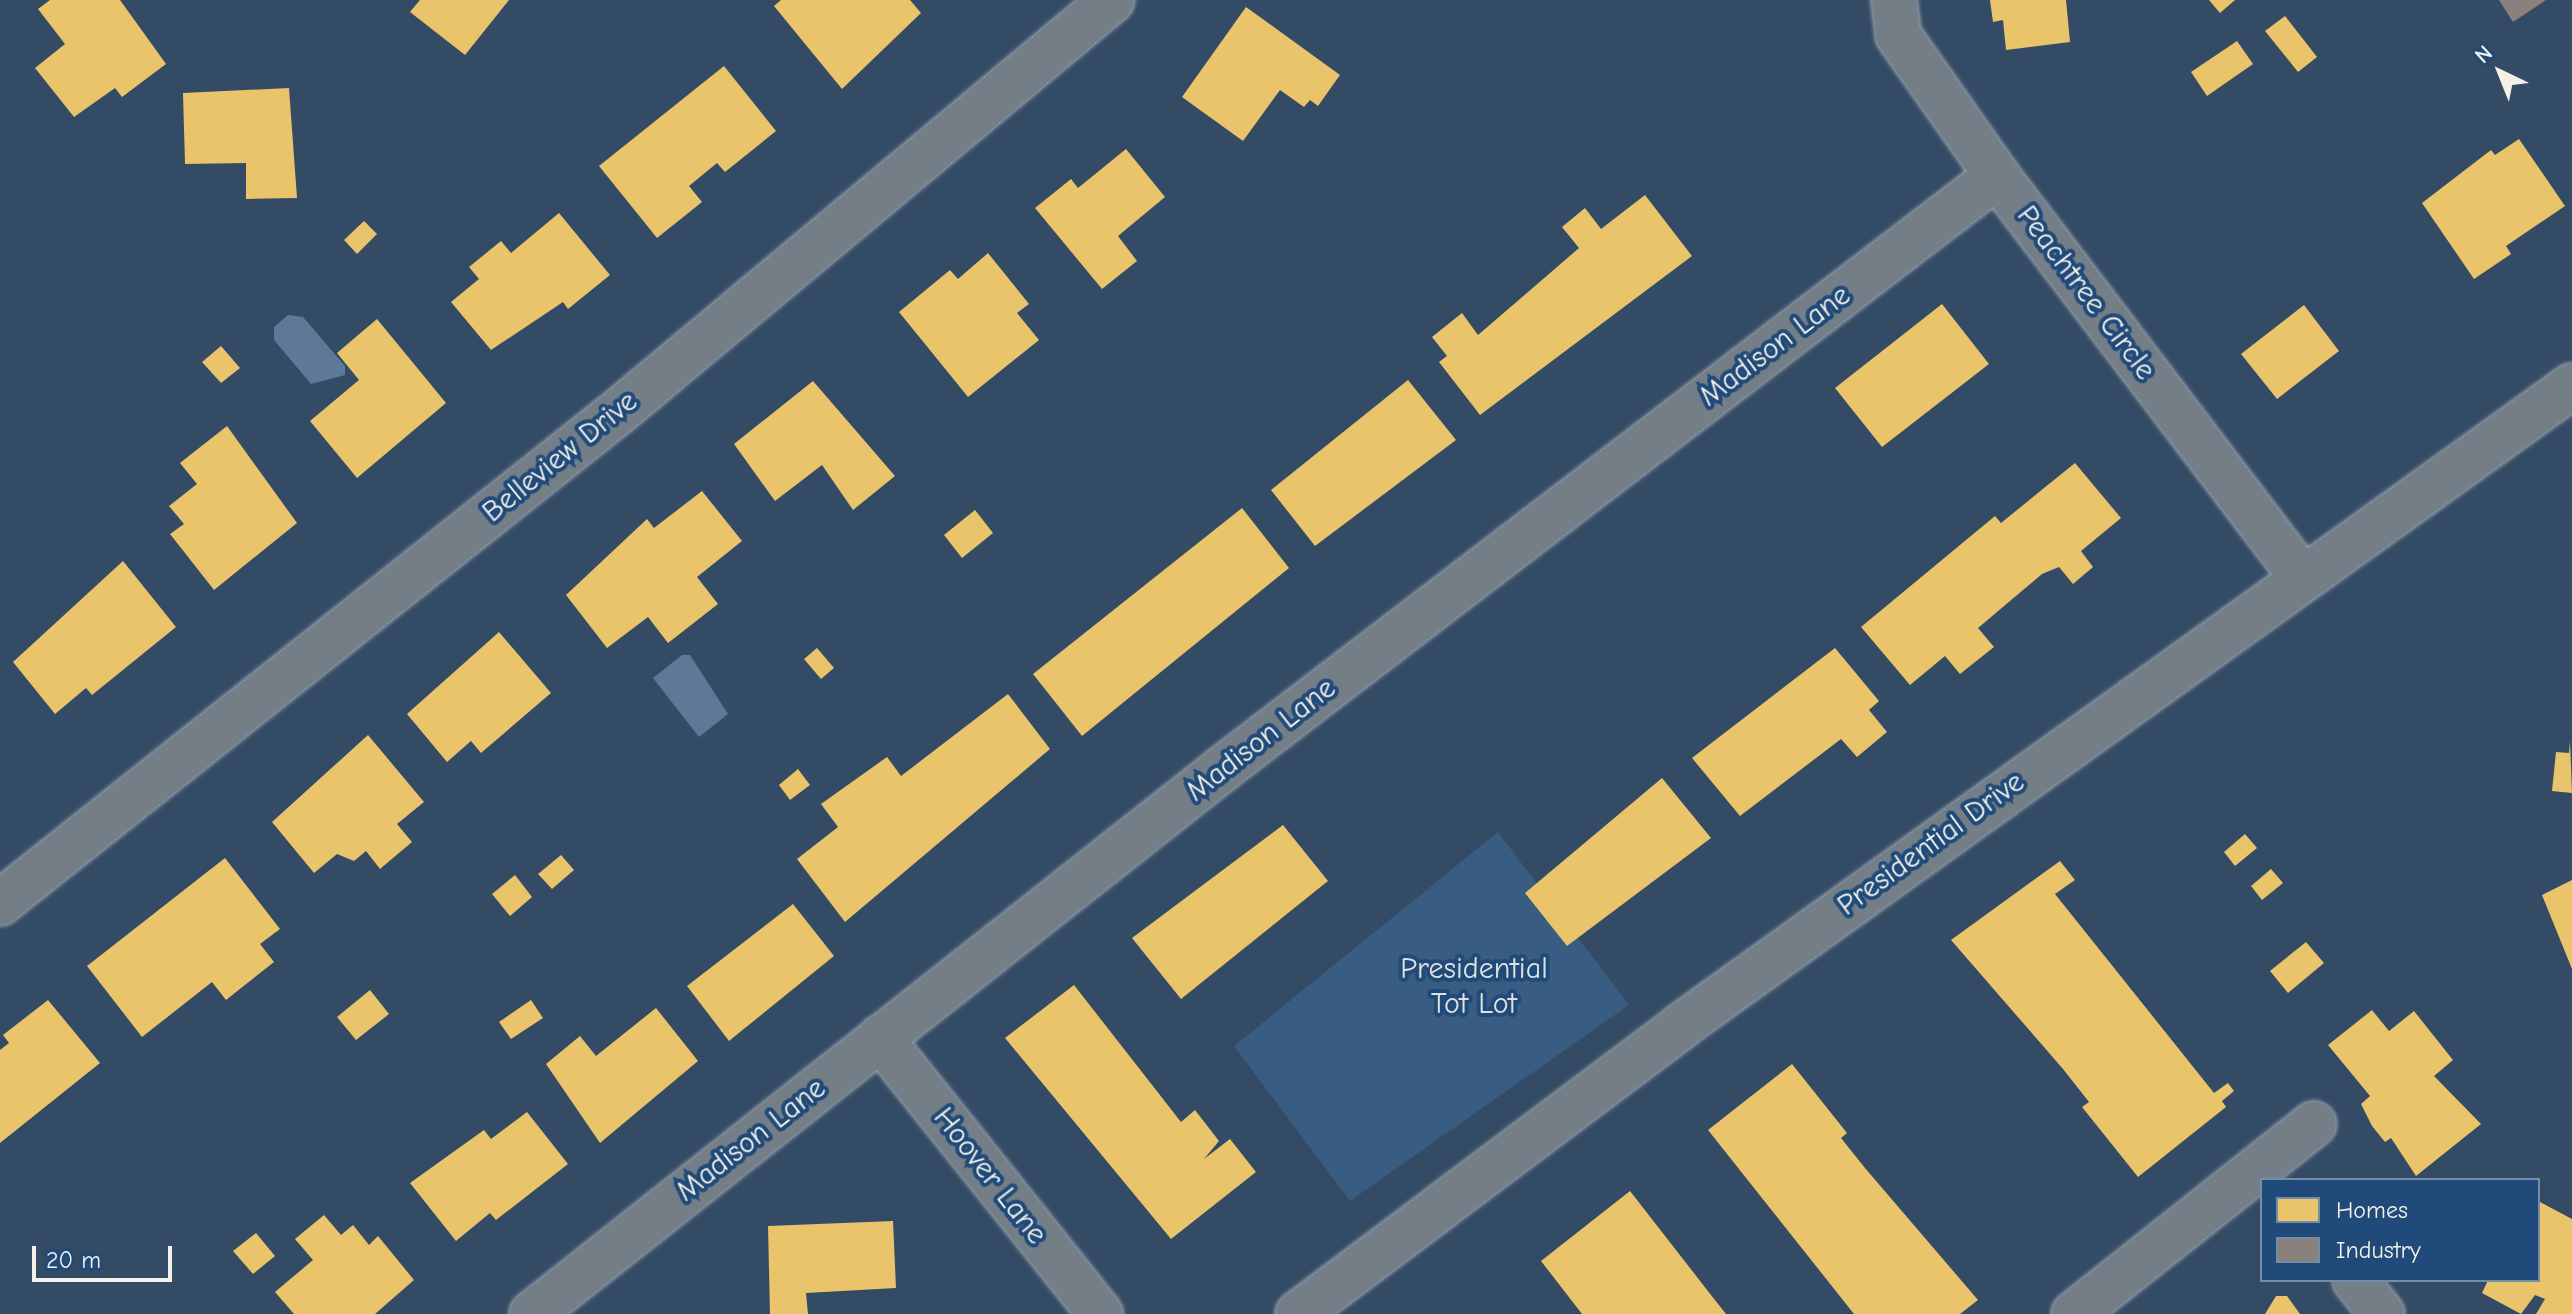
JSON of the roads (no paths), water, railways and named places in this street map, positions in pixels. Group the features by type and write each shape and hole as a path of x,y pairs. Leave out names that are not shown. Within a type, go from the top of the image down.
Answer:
{"street":[{"name":"Belleview Drive","path":"0,903 618,412 1112,0"},
{"name":"Peachtree Circle","path":"1894,0 1898,35 1997,176 2301,576"},
{"name":"Madison Lane","path":"532,1314 880,1038 1997,176"},
{"name":"Presidential Drive","path":"1298,1314 2301,576 2572,386"},
{"name":"Hoover Lane","path":"880,1038 1100,1314"},
{"path":"2074,1314 2259,1176 2314,1124"},
{"path":"2357,1282 2382,1314"}],"park label":[{"name":"Presidential Tot Lot","path":"1474,986"}]}
